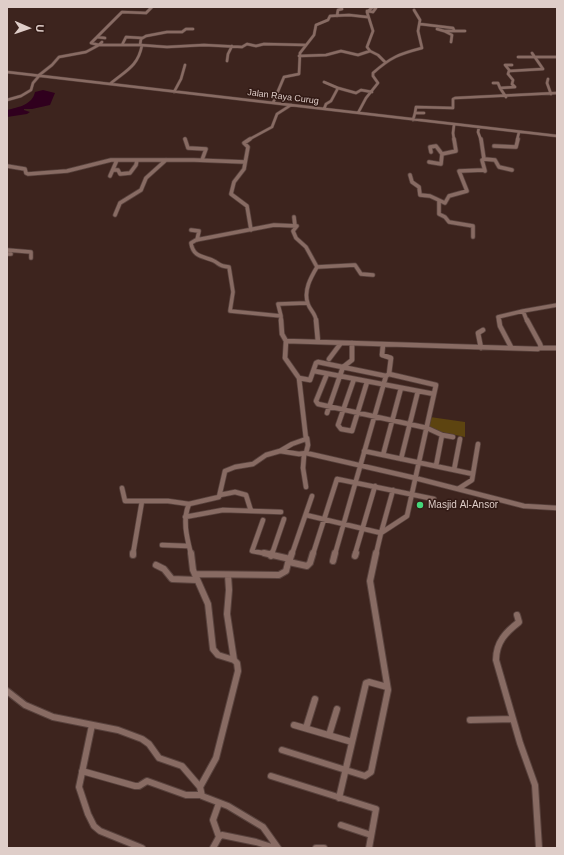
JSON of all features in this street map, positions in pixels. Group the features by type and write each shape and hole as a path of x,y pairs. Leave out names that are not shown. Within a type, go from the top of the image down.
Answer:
{"street":[{"path":"152,7 146,13 122,12 91,43 99,45 141,45 160,47 243,47 247,44 256,46 264,44 306,45"},
{"path":"373,7 367,11 367,16 374,31 374,37 367,48 378,55 385,62"},
{"path":"337,16 338,10 342,9"},
{"path":"358,113 366,98 378,83 373,76 373,73 385,62 403,53 422,48 418,31 420,20 414,10"},
{"path":"273,103 277,92 282,85 284,77 300,74 299,56 314,35 316,26 328,20 329,16 367,16"},
{"path":"420,24 452,28 454,30"},
{"path":"436,27 452,35 451,42"},
{"path":"122,45 126,37 142,38 166,32 182,32 186,29 193,29"},
{"path":"444,31 465,31"},
{"path":"97,37 105,38"},
{"path":"110,84 134,67 142,51 142,38"},
{"path":"7,100 21,96 32,90 33,83 38,76 52,65 59,57 86,52 102,42"},
{"path":"217,46 221,42"},
{"path":"227,61 228,54 232,46"},
{"path":"299,56 310,57 338,53 341,51 358,55 370,51"},
{"path":"338,53 346,56"},
{"path":"512,65 505,66 510,71 542,70 532,53"},
{"path":"518,58 557,57"},
{"path":"174,92 181,79 185,65"},
{"path":"500,88 515,87 512,84 513,80 508,73 510,71"},
{"name":"Jalan Raya Curug","path":"7,72 413,120 422,119 557,136"},
{"path":"548,79 547,83 551,94"},
{"path":"324,82 356,93 361,90 372,92"},
{"path":"494,82 498,83 506,97"},
{"path":"324,109 326,104 331,101 338,88"},
{"path":"413,120 416,107 453,108 454,98 557,94"},
{"path":"464,98 465,102"},
{"path":"251,230 247,206 231,194 234,182 244,170 248,147 245,142 272,127 277,114 292,105"},
{"path":"415,112 424,113"},
{"path":"442,154 456,150 453,137 454,124"},
{"path":"410,175 412,182 419,187 420,195 430,196 446,203 449,196 467,191 459,171 485,171 482,160 484,159 478,127"},
{"path":"494,146 516,147 519,132"},
{"path":"185,139 188,148 206,149 202,160"},
{"path":"429,162 441,163 442,154 436,146 430,147 431,152"},
{"path":"484,159 495,160 498,166 512,170"},
{"path":"7,166 24,169 28,174 67,171 106,161 117,160 202,160 245,162"},
{"path":"110,176 117,160"},
{"path":"113,170 118,170 120,174 127,174 132,170 137,160"},
{"path":"115,215 120,203 141,190 146,178 162,166 166,160"},
{"path":"439,201 439,214 445,217 449,222 473,226 473,237"},
{"path":"294,218 295,226 298,227 293,231 294,235 306,247 317,267"},
{"path":"281,316 230,310 233,292 230,268 228,266 219,266 216,262 195,254 191,243 197,240 274,225 295,226"},
{"path":"191,230 199,231 197,240"},
{"path":"7,250 31,252 31,258"},
{"path":"317,267 354,265 357,266 362,274 373,275"},
{"path":"317,267 308,285 307,303 316,318 318,342"},
{"path":"306,487 303,468 308,445 299,378 285,358 286,341 282,334 281,316 278,304 307,303"},
{"path":"511,347 500,326 498,317 557,305"},
{"path":"523,311 539,340 541,348"},
{"path":"481,348 478,333 482,330"},
{"path":"286,341 481,348 557,348"},
{"path":"329,359 332,352 339,348 341,343"},
{"path":"327,413 343,367 352,360 352,343"},
{"path":"333,561 373,416 384,385 391,358 382,355 383,345"},
{"path":"299,378 309,380 316,363 318,362 436,384 405,518 381,533 306,515"},
{"path":"314,371 434,394"},
{"path":"327,374 316,401 319,405 358,412 427,428 442,435 454,437"},
{"path":"354,379 338,427 352,431 367,382"},
{"path":"383,455 401,388"},
{"path":"401,459 418,391"},
{"path":"436,466 442,435"},
{"path":"220,495 225,471 253,464 266,455 280,451 307,438"},
{"path":"454,470 460,439"},
{"path":"458,488 471,482 478,444"},
{"path":"280,451 305,454 415,478 524,506 557,508"},
{"path":"364,451 473,474"},
{"path":"264,520 252,551 307,566 309,565 324,520 336,479 340,478 434,499"},
{"path":"355,556 375,486"},
{"path":"122,488 125,501 168,500 189,504 216,499 220,495 235,492 246,495 251,511"},
{"path":"282,750 365,776 367,776 370,772 388,690 370,582 381,533 393,490"},
{"path":"156,565 164,569 172,579 228,575 282,574 286,571 291,558 312,496"},
{"path":"134,555 134,537 142,501"},
{"path":"189,504 185,517 186,534 196,577 208,604 213,649 218,655 234,660"},
{"path":"185,517 223,510 281,512"},
{"path":"271,556 284,519"},
{"path":"162,545 188,546"},
{"path":"200,787 216,758 238,671 237,663 234,660 228,614 228,575"},
{"path":"517,615 518,622 505,633 501,639 496,656 500,676 535,785 539,848"},
{"path":"339,798 367,682 387,687"},
{"path":"7,691 25,704 52,717 118,730 142,739 149,744 159,758 178,764 186,770 200,787 201,795"},
{"path":"306,728 315,699"},
{"path":"329,736 337,709"},
{"path":"470,720 513,719"},
{"path":"92,725 82,771 80,791 94,826 104,833 142,848"},
{"path":"294,725 352,742"},
{"path":"82,771 135,786 140,786 145,781 148,781 186,794 201,795 236,810 262,827 277,848"},
{"path":"271,776 376,810 369,848"},
{"path":"219,803 213,819 213,826 219,837"},
{"path":"341,825 371,835"},
{"path":"213,848 219,837 222,835 253,845 277,848"},
{"path":"316,848 324,848"}],"shaded area":[{"path":"43,90 55,93 50,105 32,109 24,109 30,112 27,114 7,117 7,110 28,103 35,92"},
{"path":"430,417 465,422 465,437 427,429"}],"place":[{"name":"Masjid Al-Ansor","path":"420,505"}]}
